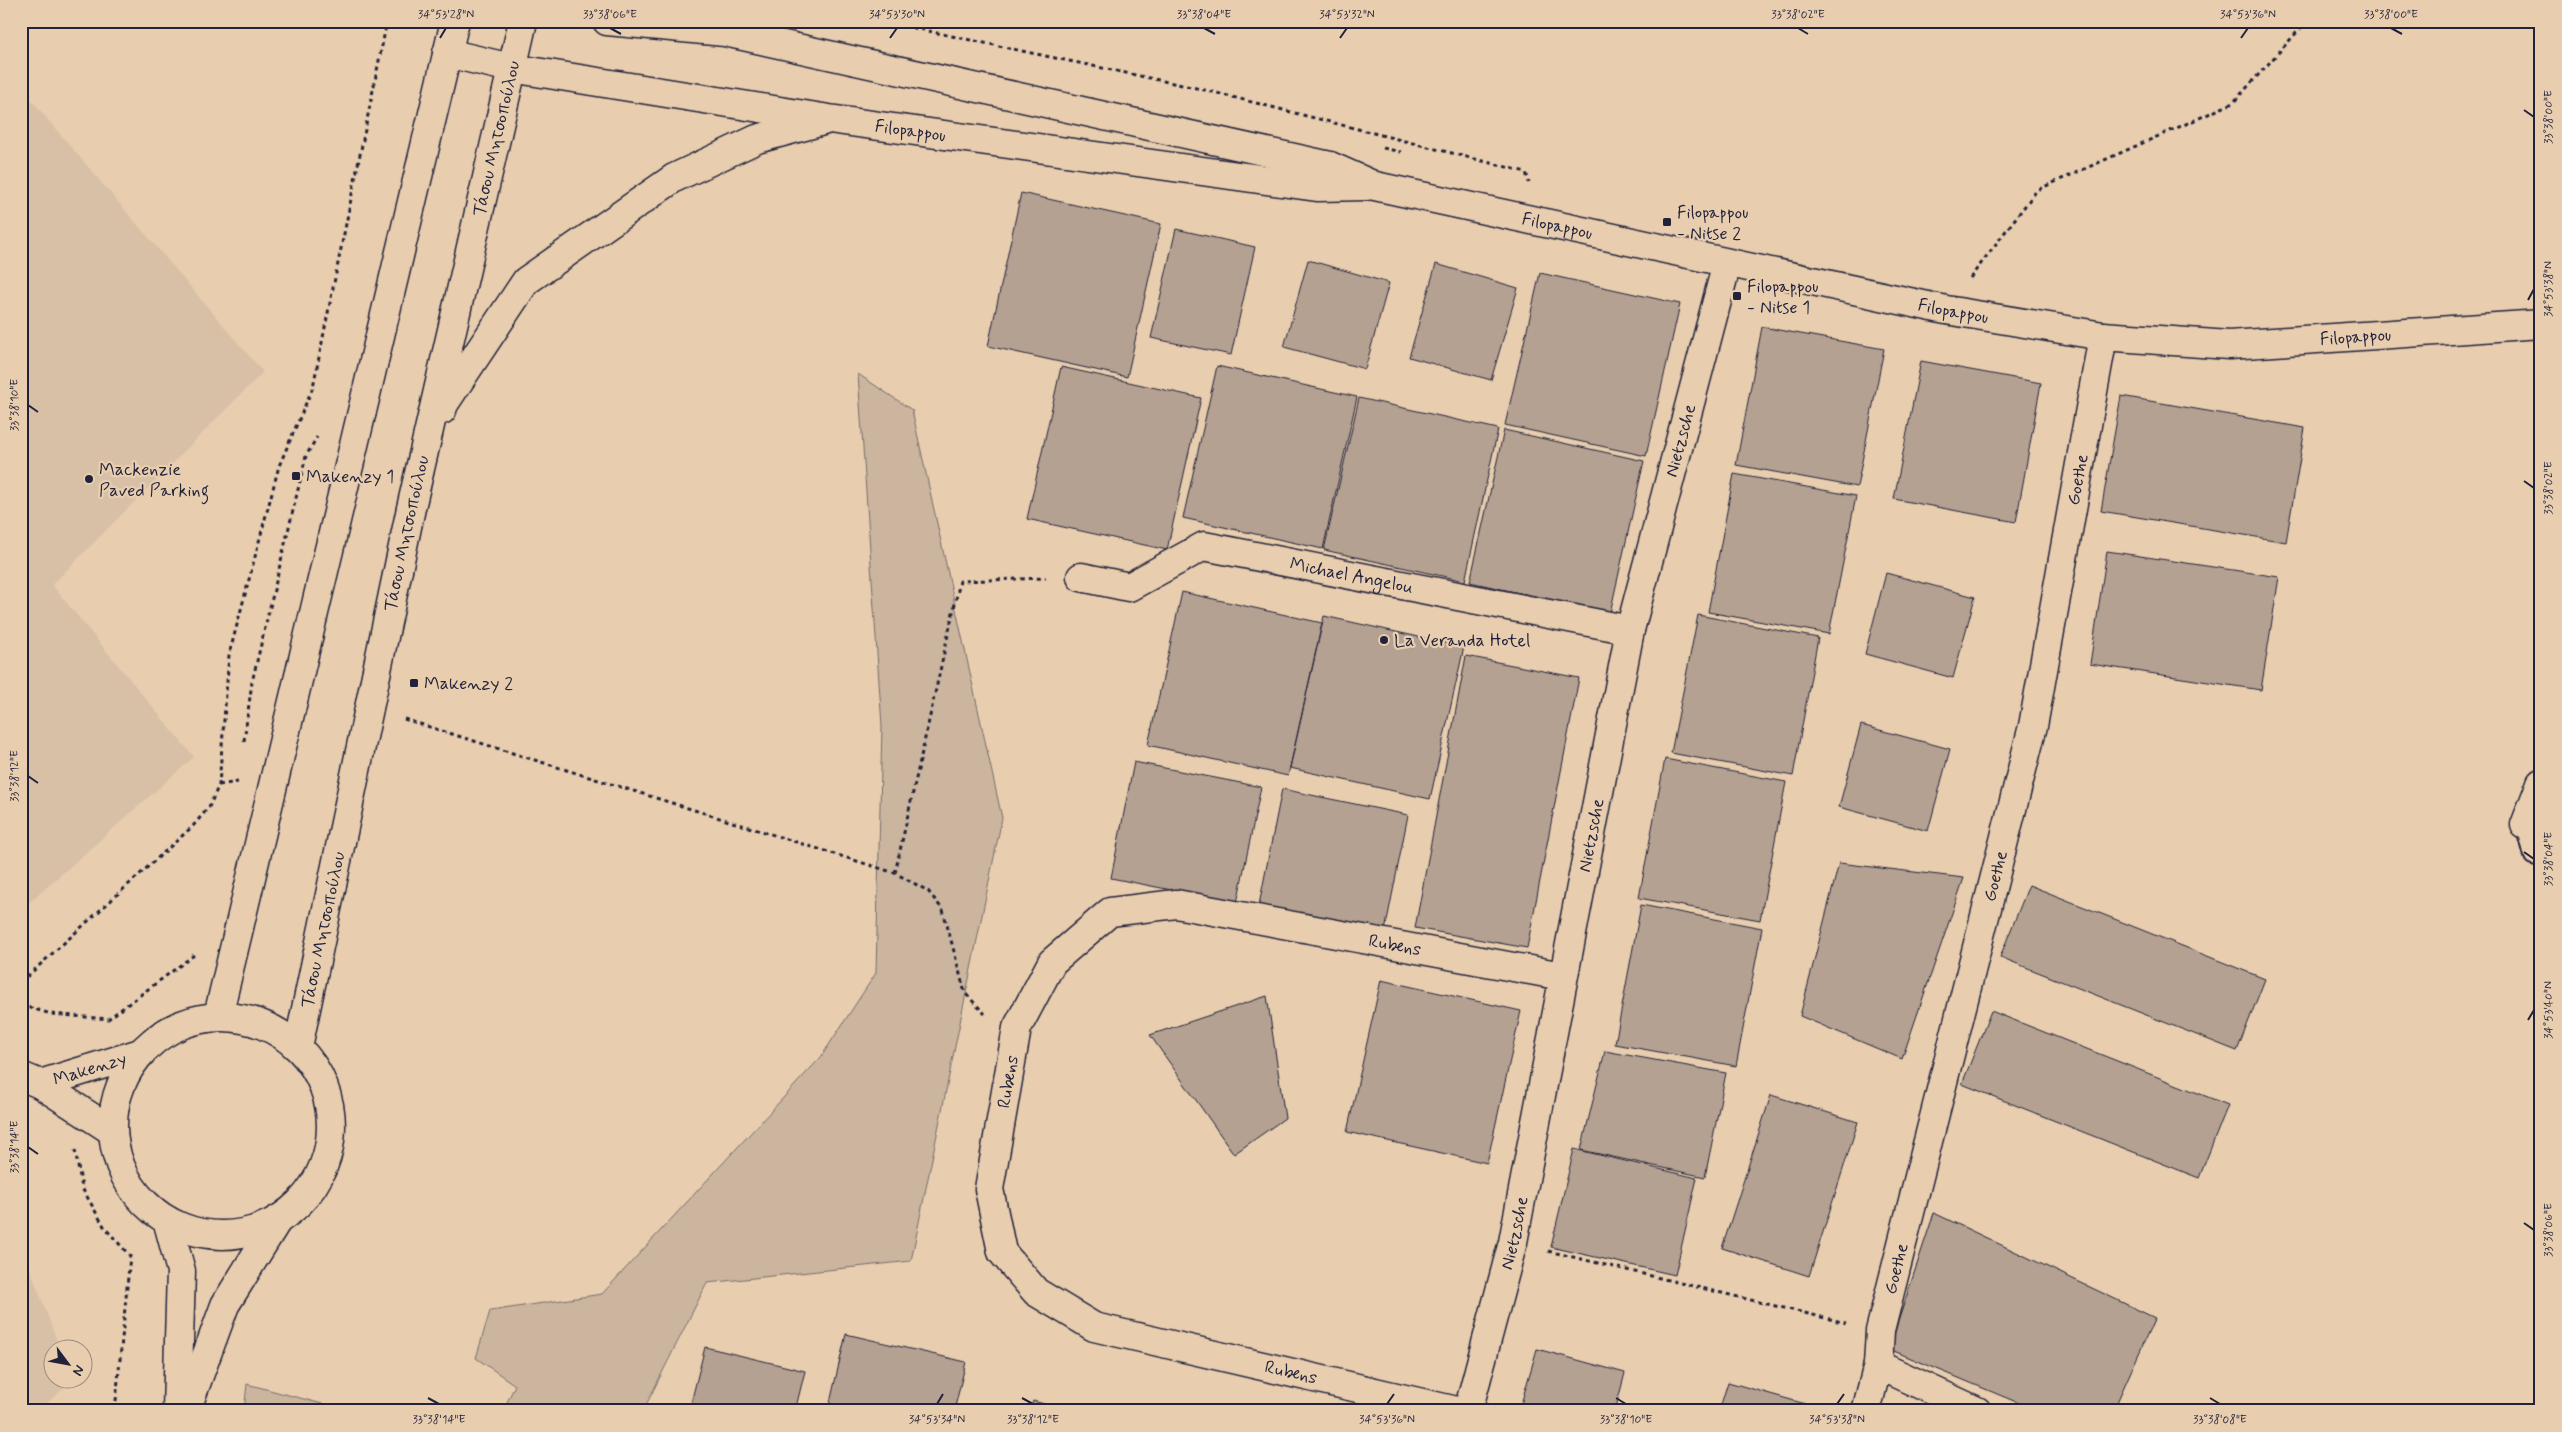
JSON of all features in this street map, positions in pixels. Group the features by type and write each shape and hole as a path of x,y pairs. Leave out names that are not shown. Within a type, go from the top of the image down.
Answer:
{"street":[{"path":"218,1016 455,21"},
{"name":"Τάσου Μητσοπούλου","path":"298,1047 411,508 523,21"},
{"name":"Filopappou","path":"607,21 720,27 1330,166 1375,186 1946,310 2103,336 2229,345 2541,324"},
{"name":"Filopappou","path":"447,53 511,68 829,120 1317,187 1375,186"},
{"path":"411,508 444,404 526,281 674,178 757,140 829,120"},
{"name":"Nietzsche","path":"1468,1411 1513,1242 1562,976 1630,630 1726,263"},
{"name":"Goethe","path":"1866,1411 1878,1365 1880,1331 2033,726 2103,336"},
{"name":"Michael Angelou","path":"1081,577 1129,587 1204,546 1630,630"},
{"path":"2526,825 2541,783"},
{"name":"Rubens","path":"1457,1411 1094,1327 1036,1292 1002,1252 989,1189 1017,1028 1052,962 1110,912 1176,904 1562,976"},
{"path":"186,1411 225,1305 277,1222 308,1195 327,1159 332,1119 321,1080 298,1047 275,1030 248,1019 218,1016 189,1021 163,1034 140,1053 124,1077 114,1103 112,1130 119,1167 139,1200 168,1223 194,1234 222,1237 250,1232 277,1222"},
{"name":"Makenzy","path":"30,1080 140,1053"},
{"name":"Makenzy","path":"30,1080 112,1130"},
{"path":"168,1223 181,1271 177,1411"},
{"path":"1878,1365 1977,1411"}],"lane":[{"path":"2526,825 2533,856 2541,858"}],"path":[{"path":"21,982 193,826 209,807 219,785 229,656 278,466 313,387 387,21"},
{"path":"881,21 1201,89 1268,106 1526,172 1530,186"},
{"path":"1946,310 2037,190 2233,102 2307,21"},
{"path":"895,873 960,581 1081,577"},
{"path":"369,708 895,873 928,891 943,910 965,992 987,1016 1017,1028"},
{"path":"238,791 240,782"},
{"path":"21,1005 51,1014 108,1019 194,955 198,946"},
{"path":"75,1146 82,1188 105,1228 130,1256 115,1411"},
{"path":"1513,1242 1880,1331"}],"shaded area":[{"name":"Mackenzie Paved Parking","path":"21,88 263,372 52,585 194,757 21,910"},
{"path":"858,374 912,410 1002,818 911,1261 707,1283 643,1411 503,1411 515,1385 476,1358 490,1311 602,1294 821,1057 876,973 882,726"},
{"path":"21,1244 57,1340 42,1340 42,1390 62,1390 38,1411 21,1411"},
{"path":"247,1384 349,1411 244,1411"}],"building":[{"path":"1021,193 1161,224 1127,377 988,346"},
{"path":"1176,229 1255,247 1231,355 1151,338"},
{"path":"1308,260 1389,283 1365,369 1284,347"},
{"path":"1436,264 1518,288 1491,380 1409,357"},
{"path":"1540,273 1680,304 1646,456 1505,425"},
{"path":"1762,327 1884,349 1857,487 1736,465"},
{"path":"1921,361 2041,383 2016,522 1894,499"},
{"path":"1217,366 1357,397 1323,549 1183,518"},
{"path":"1061,367 1201,398 1167,550 1027,519"},
{"path":"2121,396 2305,428 2286,542 2101,511"},
{"path":"1359,398 1498,429 1465,581 1324,550"},
{"path":"1504,430 1644,461 1610,613 1470,582"},
{"path":"1734,474 1856,496 1829,634 1708,612"},
{"path":"2107,551 2279,577 2261,690 2090,664"},
{"path":"1886,573 1975,597 1953,678 1865,654"},
{"path":"1182,592 1322,623 1288,776 1148,745"},
{"path":"1698,615 1818,638 1793,776 1671,753"},
{"path":"1324,616 1464,647 1430,799 1290,768"},
{"path":"1466,656 1579,678 1527,948 1415,928"},
{"path":"1861,725 1950,749 1928,831 1839,807"},
{"path":"1665,759 1786,782 1760,920 1639,898"},
{"path":"1134,762 1261,787 1237,903 1111,878"},
{"path":"1282,789 1408,815 1385,931 1259,905"},
{"path":"1839,863 1964,878 1902,1059 1800,1016"},
{"path":"2029,885 2265,979 2237,1051 2000,957"},
{"path":"1641,905 1762,928 1736,1066 1615,1044"},
{"path":"1381,980 1521,1011 1487,1163 1347,1132"},
{"path":"1267,996 1285,1118 1234,1154 1150,1035"},
{"path":"1991,1011 2228,1105 2199,1178 1962,1084"},
{"path":"1605,1051 1726,1073 1705,1177 1581,1150"},
{"path":"1771,1095 1858,1122 1809,1276 1722,1248"},
{"path":"1574,1149 1697,1178 1675,1275 1551,1247"},
{"path":"1934,1213 2155,1318 2113,1411 2038,1411 1889,1349"},
{"path":"846,1334 966,1362 954,1411 828,1411"},
{"path":"705,1347 805,1371 795,1411 689,1411"},
{"path":"1537,1349 1625,1373 1615,1411 1519,1411"},
{"path":"1728,1382 1809,1405 1808,1411 1719,1411"},
{"path":"1033,1401 1071,1411 1030,1411"}],"place":[{"name":"Filopappou - Nitse 2","path":"1667,222"},
{"name":"Filopappou - Nitse 1","path":"1737,296"},
{"name":"Makenzy 1","path":"296,476"},
{"name":"Mackenzie Paved Parking","path":"89,479"},
{"name":"La Veranda Hotel","path":"1384,640"},
{"name":"Makenzy 2","path":"414,683"}]}
